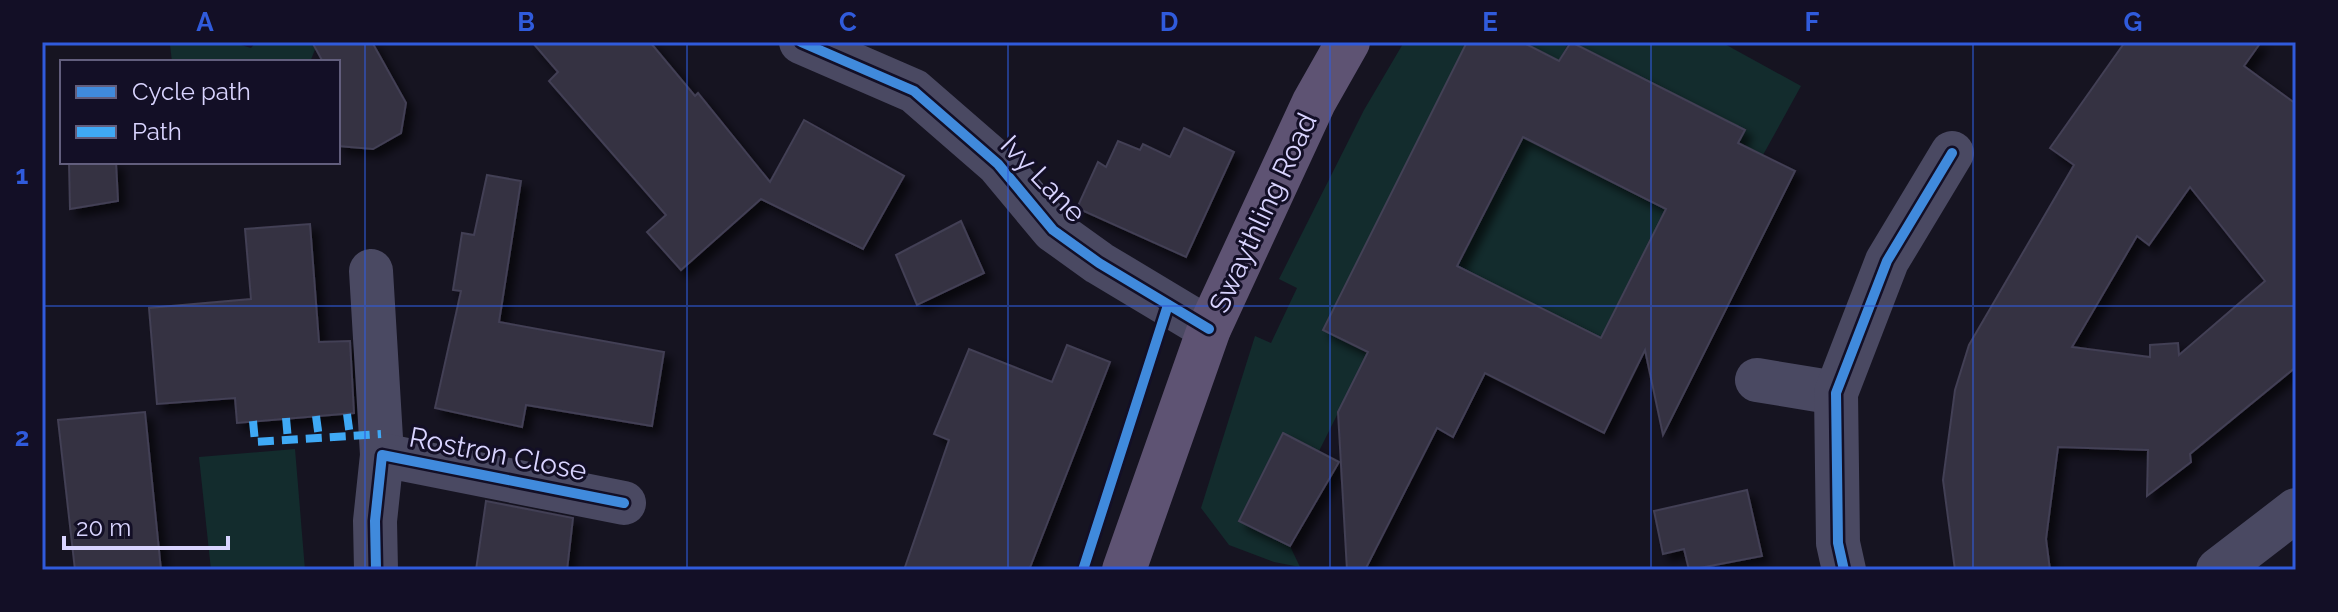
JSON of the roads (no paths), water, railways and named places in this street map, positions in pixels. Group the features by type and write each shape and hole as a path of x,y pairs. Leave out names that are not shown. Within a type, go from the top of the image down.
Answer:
{"main road":[{"name":"Swaythling Road","path":"1124,570 1209,329 1314,102 1348,42"}],"street":[{"name":"Ivy Lane","path":"801,42 914,91 998,164 1053,230 1099,263 1209,329"},
{"path":"1844,570 1838,543 1836,393 1887,261 1952,153"},
{"name":"Rostron Close","path":"371,271 382,455 375,521 376,570"},
{"path":"1757,380 1836,393"},
{"name":"Rostron Close","path":"382,455 624,503"},
{"path":"2218,570 2296,510"}]}
